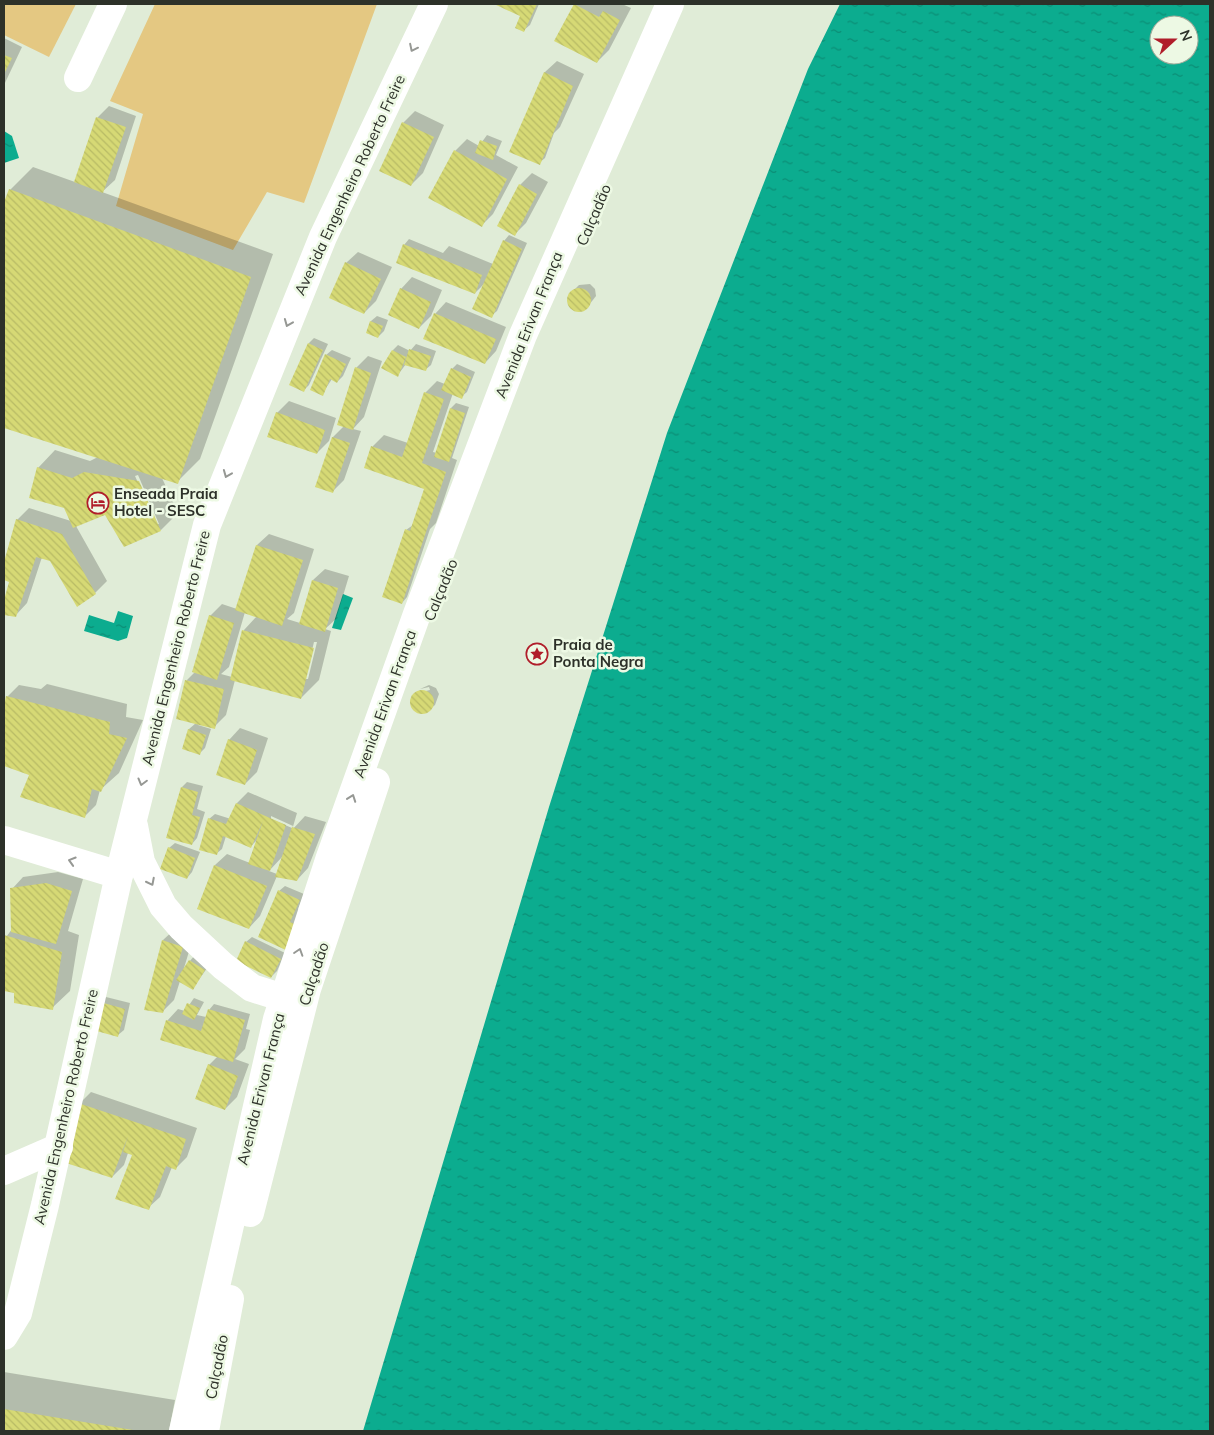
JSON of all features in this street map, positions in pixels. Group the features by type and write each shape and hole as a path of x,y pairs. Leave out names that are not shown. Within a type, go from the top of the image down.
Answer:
{"street":[{"path":"78,78 113,4"},
{"name":"Avenida Engenheiro Roberto Freire","path":"4,1336 18,1313 59,1147 132,819 207,525 323,237 434,4"},
{"name":"Avenida Erivan França","path":"182,1431 277,1018 329,860 417,614 523,334 670,4"},
{"name":"Calçadão","path":"205,1431 235,1274 307,990 340,894 420,644 524,377 687,4"},
{"name":"Avenida Engenheiro Roberto Freire","path":"132,819 141,862 163,906 188,934 245,983 252,988 284,998"},
{"path":"4,840 119,875"},
{"path":"4,1171 59,1147"}],"shaded area":[{"path":"4,4 76,4 49,57 4,35"},
{"path":"155,4 377,4 304,203 267,192 233,250 116,206 143,114 110,101"}],"water":[{"path":"840,4 1210,4 1210,1431 363,1431 549,807 667,433 808,69"},
{"path":"4,131 12,136 19,158 4,163"},
{"path":"343,594 353,598 341,630 332,628"},
{"path":"118,611 133,616 127,638 118,641 84,631 89,615 114,623"}],"building":[{"path":"494,4 537,4 524,32 515,28 520,16"},
{"path":"574,4 599,17 603,11 620,20 597,63 554,41"},
{"path":"4,55 12,58 4,74"},
{"path":"544,72 573,86 540,165 509,152"},
{"path":"96,117 126,127 103,193 74,182"},
{"path":"402,122 434,137 411,186 379,171"},
{"path":"480,140 497,146 493,160 475,153"},
{"path":"454,150 507,179 482,227 428,198"},
{"path":"519,184 537,194 515,236 497,226"},
{"path":"9,189 251,277 178,484 4,428 4,202"},
{"path":"503,240 522,249 492,318 472,309"},
{"path":"403,244 482,275 475,294 396,263"},
{"path":"345,262 381,279 364,314 329,298"},
{"path":"400,288 431,302 419,329 388,315"},
{"path":"579,288 588,291 591,300 588,309 579,312 570,309 567,300 570,291"},
{"path":"434,313 496,339 485,364 423,339"},
{"path":"370,321 383,326 378,338 366,333"},
{"path":"308,343 323,350 304,392 289,385"},
{"path":"409,349 431,356 426,371 404,365"},
{"path":"392,350 406,357 398,377 381,368"},
{"path":"325,354 346,364 337,383 330,379 323,396 310,390"},
{"path":"355,367 371,373 353,430 337,425"},
{"path":"451,368 471,377 462,399 441,390"},
{"path":"424,392 444,399 422,463 446,472 402,604 382,597 405,529 410,531 424,489 364,468 371,446 402,457"},
{"path":"450,408 465,413 449,462 434,457"},
{"path":"276,412 325,430 317,454 267,437"},
{"path":"332,437 350,443 333,493 315,487"},
{"name":"Enseada Praia Hotel - SESC","path":"37,467 72,478 84,472 139,481 161,531 124,547 105,515 73,528 64,508 29,498"},
{"path":"16,519 62,534 96,594 77,607 50,561 36,557 16,617 4,615 4,600 9,582 4,580 4,562"},
{"path":"256,545 303,560 282,626 235,610"},
{"path":"312,580 338,588 325,632 299,624"},
{"path":"209,615 234,623 217,680 192,672"},
{"path":"242,630 314,648 301,699 230,680"},
{"path":"185,680 224,689 215,729 176,719"},
{"path":"422,690 431,693 434,702 431,711 422,714 413,711 410,702 413,693"},
{"path":"6,696 110,722 109,734 127,738 101,792 92,789 85,818 20,797 29,775 4,766 4,706"},
{"path":"188,729 206,735 200,755 182,749"},
{"path":"228,739 257,750 245,785 216,775"},
{"path":"181,787 198,792 192,815 200,817 192,845 166,838"},
{"path":"236,803 286,825 270,871 248,864 263,821 251,848 223,836 217,855 199,850 208,818 226,824"},
{"path":"292,827 315,834 297,881 275,877"},
{"path":"168,847 195,858 187,879 160,869"},
{"path":"214,865 267,886 249,929 197,909"},
{"path":"46,883 72,891 56,944 11,932 10,888"},
{"path":"278,890 300,900 290,922 302,927 290,952 258,937"},
{"path":"4,935 62,952 53,1010 14,1003 14,993 4,991"},
{"path":"162,940 183,947 163,1013 144,1010"},
{"path":"245,941 281,959 271,978 236,961"},
{"path":"189,960 205,970 193,990 176,980"},
{"path":"100,1002 125,1009 118,1037 93,1030"},
{"path":"187,1003 200,1008 194,1020 182,1014"},
{"path":"208,1009 245,1020 233,1062 160,1040 166,1020 201,1031"},
{"path":"208,1064 238,1076 225,1110 195,1099"},
{"path":"78,1103 186,1139 176,1170 166,1166 149,1210 115,1199 132,1155 123,1152 128,1136 112,1178 60,1161"},
{"path":"4,1409 133,1430 4,1431"}],"place":[{"name":"Enseada Praia Hotel - SESC","path":"98,503"},
{"name":"Praia de Ponta Negra","path":"537,654"}]}
